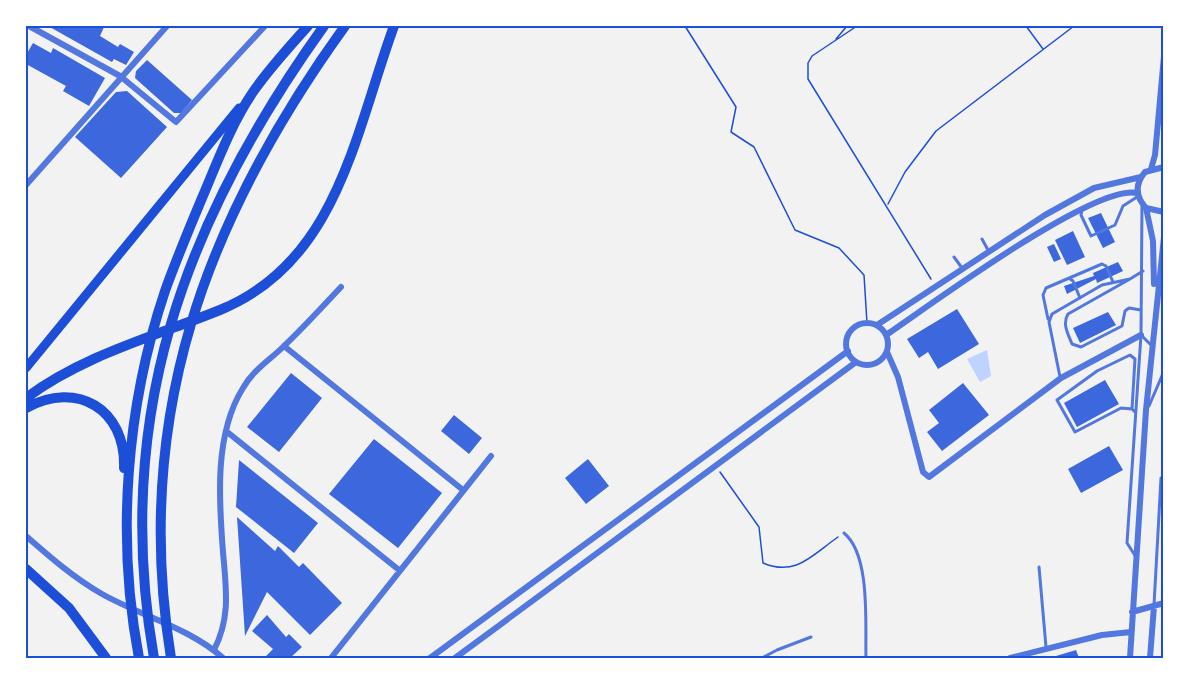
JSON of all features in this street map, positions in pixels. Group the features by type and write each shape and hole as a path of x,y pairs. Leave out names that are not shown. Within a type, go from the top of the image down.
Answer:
{"highway":[{"path":"126,552 133,442 147,358 165,291 228,137 252,92 308,26"},
{"path":"154,658 143,578 140,522 144,464 162,355 181,290 206,223 260,121 324,26"},
{"path":"171,658 164,613 159,538 162,470 171,399 183,350 203,286 254,169 311,72 345,26"},
{"path":"26,398 62,372 102,354 223,309 262,286 288,265 314,234 336,194 394,26"},
{"path":"26,408 47,398 75,397 98,406 116,426 124,452 122,505 127,589 139,658"},
{"path":"26,569 69,608 106,658"}],"main road":[{"path":"26,368 252,92"}],"street":[{"path":"29,26 120,76 176,122 265,26"},
{"path":"26,185 120,76 167,26"},
{"path":"1151,169 1155,155 1164,56"},
{"path":"877,325 988,250 1094,188 1141,177 1151,169 1164,167"},
{"path":"1141,177 1138,194 1144,205 1153,241 1155,309"},
{"path":"886,335 1006,254 1082,210 1117,193 1138,194"},
{"path":"1144,205 1164,212"},
{"path":"1130,658 1146,410 1164,237"},
{"path":"214,650 228,610 220,507 226,431 243,387 257,369 284,346 341,287"},
{"path":"887,352 877,362 863,364 856,362 848,351 850,332 867,323 877,325 886,335 887,352 898,377 923,472 929,477 1060,378 1088,361 1141,335"},
{"path":"284,346 463,490"},
{"path":"430,658 848,351"},
{"path":"455,658 856,362"},
{"path":"226,431 399,570"},
{"path":"331,658 491,456"},
{"path":"26,536 72,575 102,594 205,644 223,658"},
{"path":"1132,612 1164,603"},
{"path":"1150,658 1154,606"},
{"path":"1010,658 1102,634 1131,632"}],"lane":[{"path":"1082,210 1081,215 1091,236 1115,225 1123,206 1138,194"},
{"path":"1134,411 1141,335 1144,205"},
{"path":"982,239 988,250"},
{"path":"954,257 962,268"},
{"path":"1060,378 1044,291 1102,264 1106,266 1113,282"},
{"path":"1142,310 1129,308 1125,311 1122,326 1081,347 1072,344 1066,332 1065,319 1068,314 1143,270"},
{"path":"1067,279 1073,281 1080,298"},
{"path":"1049,322 1052,314 1102,285 1130,279"},
{"path":"1141,335 1152,346"},
{"path":"1134,411 1121,408 1075,432 1057,400 1097,371 1130,355 1135,359 1134,411 1127,543 1136,558"},
{"path":"1146,410 1162,381 1164,371"},
{"path":"1154,606 1161,478"},
{"path":"844,533 853,540 859,556 864,593 866,658"},
{"path":"1039,567 1046,649"},
{"path":"762,658 811,636"}],"path":[{"path":"685,26 736,106 731,132 754,147 795,230 839,248 864,275 867,323"},
{"path":"834,41 847,26"},
{"path":"857,26 812,56 808,63 807,79 935,286"},
{"path":"1026,26 1043,49"},
{"path":"887,205 905,172 936,130 1074,26"},
{"path":"720,472 759,528 763,563 778,570 797,567 844,533"}],"water":[{"path":"987,350 991,376 980,382 967,359"}],"building":[{"path":"48,26 85,26 89,28 101,26 104,27 100,36 118,47 120,44 134,52 126,65 114,59 112,62"},
{"path":"33,43 51,53 53,48 105,78 89,106 63,91 66,86 26,64 26,55"},
{"path":"147,60 192,100 181,113 174,113 135,78 136,71"},
{"path":"127,91 167,127 121,178 75,137 116,92"},
{"path":"1101,213 1115,242 1103,248 1088,218"},
{"path":"1073,231 1085,257 1067,265 1055,240"},
{"path":"1054,244 1061,259 1054,262 1047,247"},
{"path":"1118,262 1123,271 1097,283 1096,279 1067,294 1064,286 1094,276 1093,273"},
{"path":"957,309 979,344 938,369 928,352 919,358 907,339"},
{"path":"1108,312 1116,325 1080,343 1073,328"},
{"path":"291,373 322,398 279,452 247,427"},
{"path":"1105,380 1119,404 1077,427 1064,403"},
{"path":"963,383 989,415 942,451 927,432 939,423 929,410"},
{"path":"454,415 482,438 469,454 441,431"},
{"path":"374,439 442,493 398,548 329,494"},
{"path":"1109,446 1123,470 1081,493 1068,469"},
{"path":"588,459 609,486 586,504 565,478"},
{"path":"239,460 318,523 294,553 236,507"},
{"path":"237,517 275,551 278,546 299,567 303,563 342,603 310,635 267,592 245,636"},
{"path":"267,615 286,637 289,634 302,647 290,658 264,658 273,649 252,631"},
{"path":"1076,650 1079,658 1057,658 1056,656"}]}
